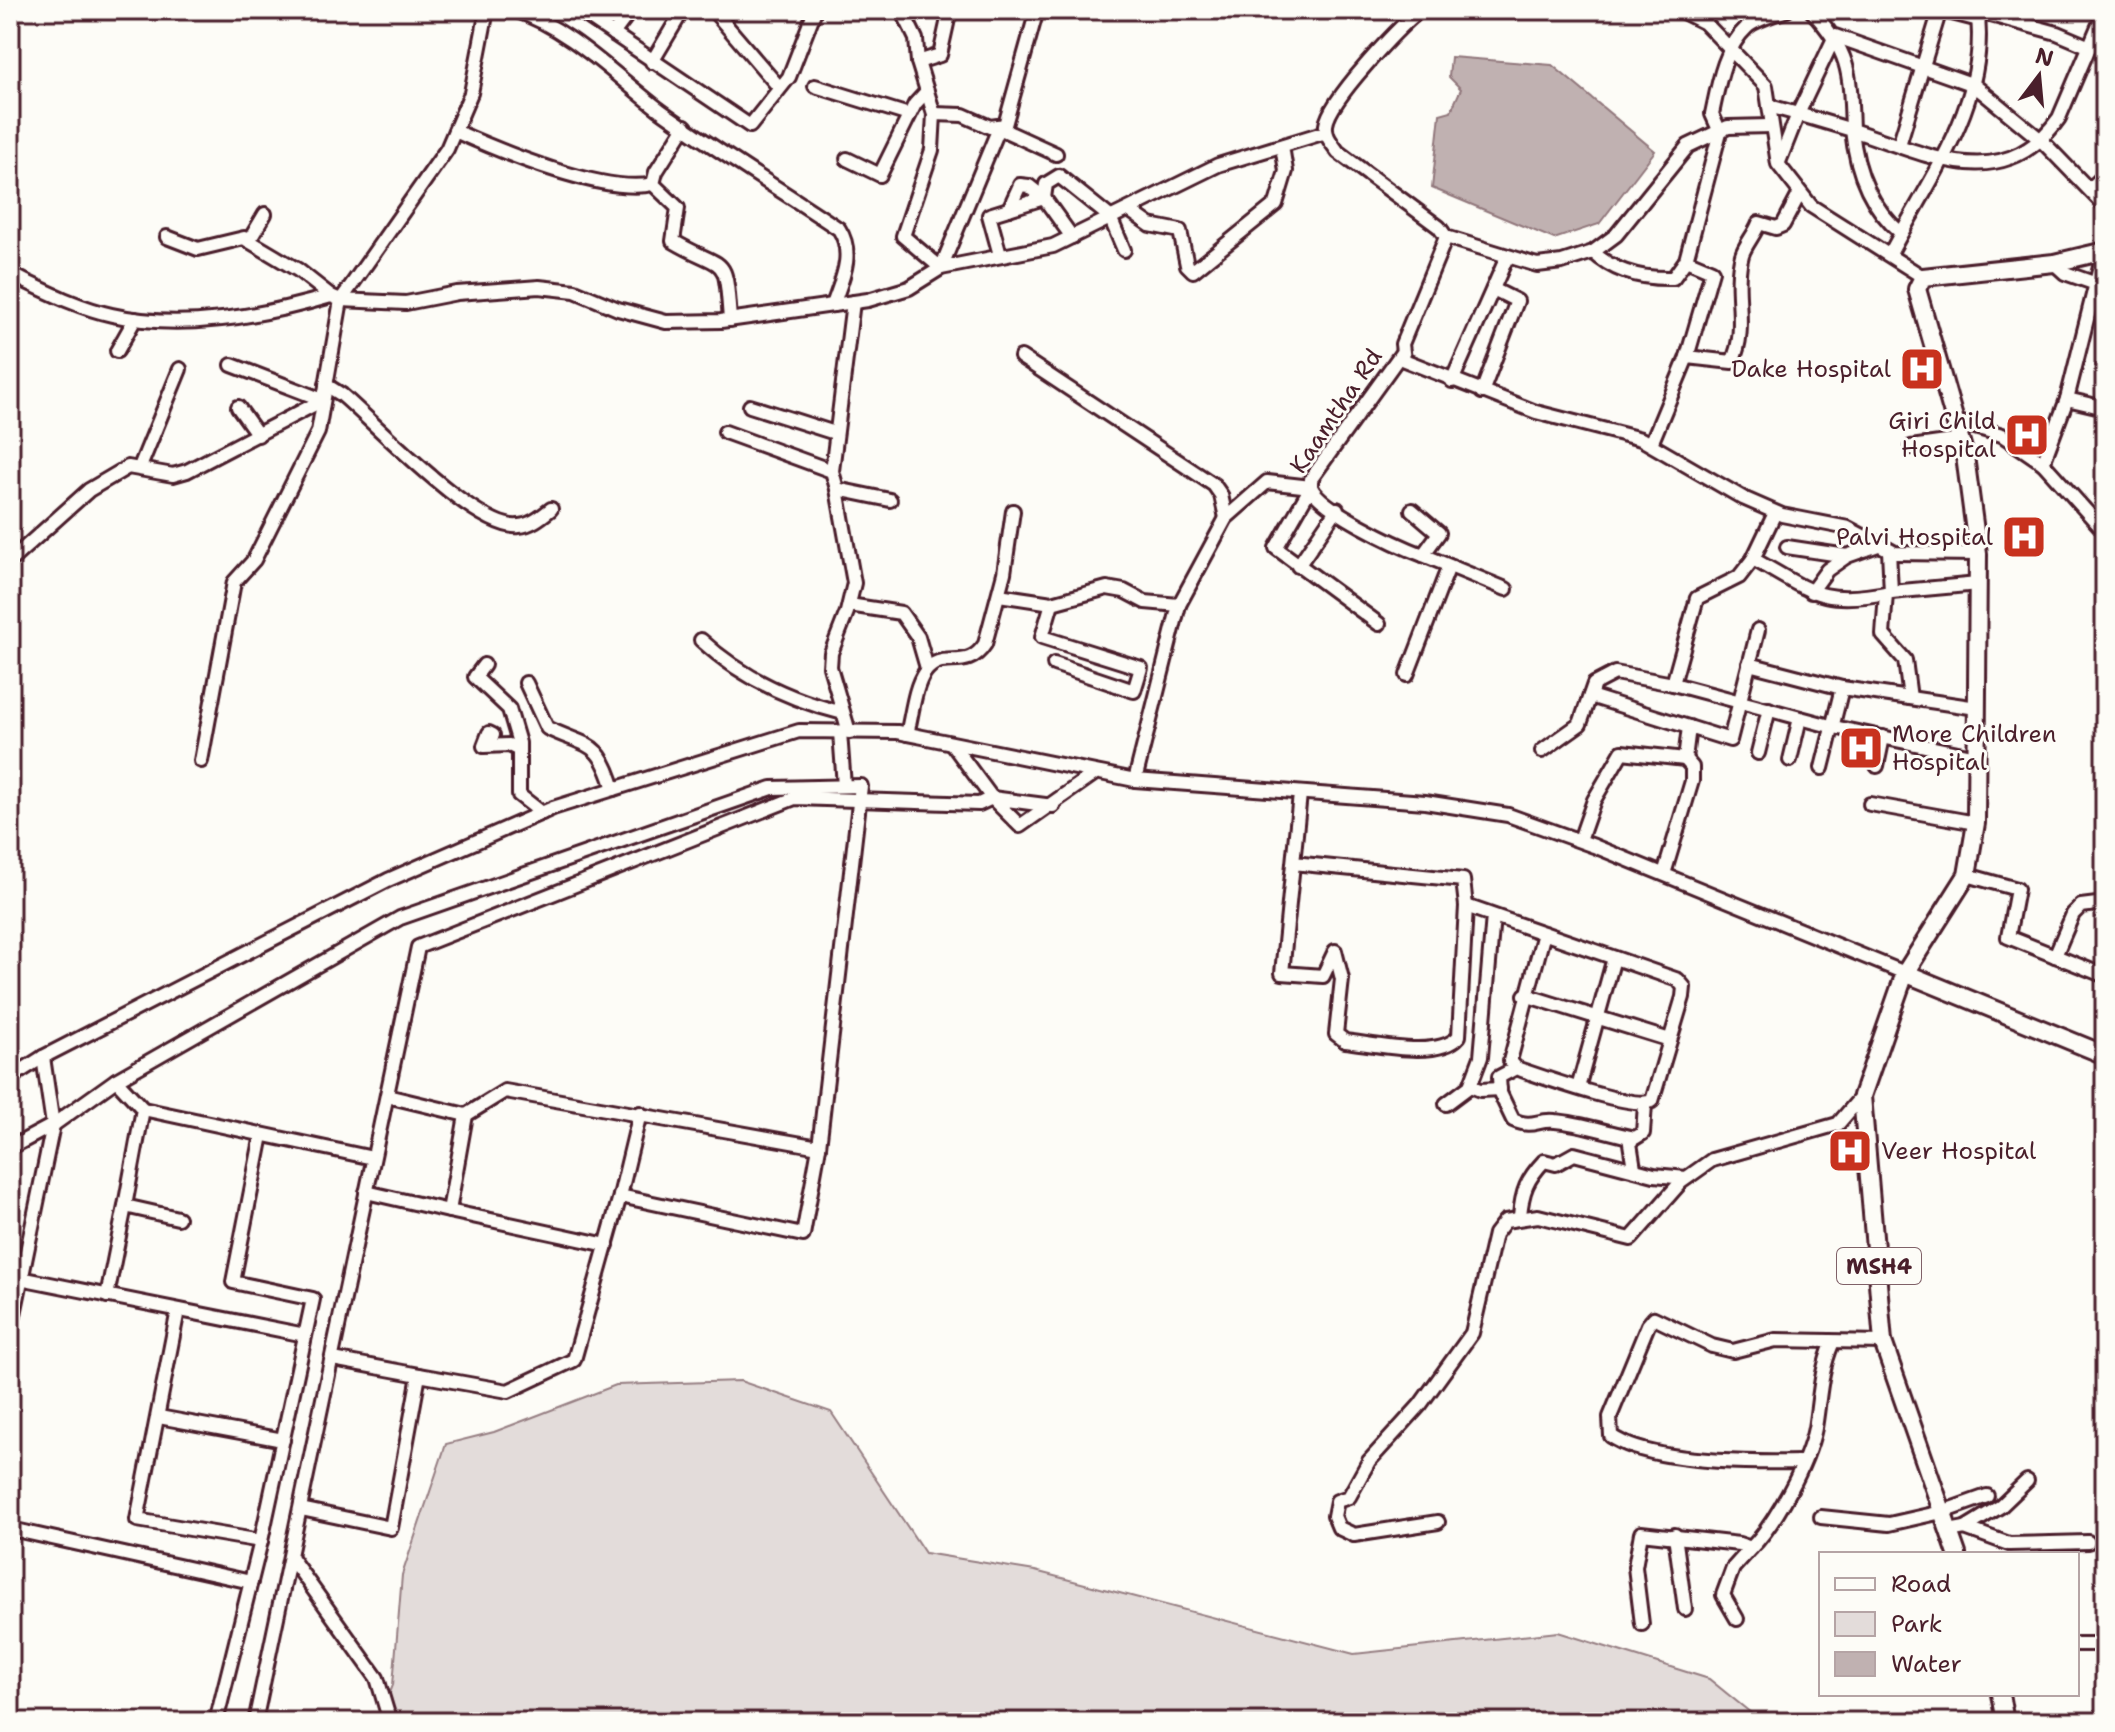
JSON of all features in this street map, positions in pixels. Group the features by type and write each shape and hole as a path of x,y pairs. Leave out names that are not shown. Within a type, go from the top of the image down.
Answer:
{"main road":[{"path":"1923,277 2054,263 2105,251"},
{"name":"MSH4","path":"1923,277 1917,289 1961,440 1978,554 1976,823 1967,875 1905,973 1862,1096 1883,1342 1942,1512 1957,1530 1957,1552"},
{"path":"1905,973 2103,1050"},
{"path":"2000,1696 2005,1722"}],"street":[{"path":"201,761 234,582 254,560 301,472 318,432 336,298 447,149 471,93 487,10"},
{"path":"514,10 541,21 579,45 685,126 839,229 845,238 847,261 833,305"},
{"path":"578,10 750,126 761,116 778,86 789,77 815,10"},
{"path":"613,34 631,10"},
{"path":"652,62 683,10"},
{"path":"713,10 778,86"},
{"path":"902,10 916,39 918,62 934,114 932,150 903,236 941,268"},
{"path":"918,62 940,55 950,10"},
{"path":"941,268 999,128 1010,114 1037,10"},
{"path":"1420,10 1402,25 1334,104 1326,120 1326,132 1338,152 1439,227 1446,237 1537,265 1562,262 1593,252 1616,235 1688,146 1728,127 1770,126"},
{"path":"1679,10 1705,23 1766,86 1778,164 1811,206 1923,277"},
{"path":"1593,252 1616,270 1673,278 1686,260 1720,132 1712,114 1731,50 1748,26 1787,10"},
{"path":"1811,10 1835,36 1850,74 1854,154 1875,206 1901,233"},
{"path":"1899,145 1940,10 1977,14 2057,33 2090,47"},
{"path":"1769,106 1979,165 2010,161 2042,141 2059,118 2105,10"},
{"path":"1890,254 1944,157 1974,85 1977,14"},
{"path":"1835,36 1974,85 2042,141 2105,206"},
{"path":"1778,164 1835,36"},
{"path":"815,86 909,115"},
{"path":"847,159 880,175 909,115 927,91"},
{"path":"934,114 963,115 1056,154"},
{"path":"653,184 656,172 685,126"},
{"path":"455,131 493,148 570,172 638,187 653,184"},
{"path":"10,274 74,304 151,322 249,314 336,298 406,303 457,293 539,287 575,291 666,322 730,320 853,302 909,288 941,268 1000,255 1031,253 1072,237 1218,165 1326,132"},
{"path":"1129,210 1150,225 1180,231 1187,265 1193,271 1276,204 1286,171 1282,146"},
{"path":"2090,189 2105,175"},
{"path":"1044,198 1046,184 1059,176 1110,217 1124,250"},
{"path":"653,184 678,208 673,241 716,260 727,274 730,320"},
{"path":"1009,209 1020,185 1029,186 1044,198 1072,237"},
{"path":"1687,357 1732,362 1741,327 1742,253 1754,239 1759,223 1776,228 1783,225 1800,193"},
{"path":"1000,255 989,215 1044,198"},
{"path":"249,241 265,214"},
{"path":"167,237 198,249 244,238 298,270 336,298"},
{"name":"Kaamtha Rd","path":"1379,624 1276,548 1311,487 1311,479 1401,354 1402,344 1446,237"},
{"path":"2043,463 2067,399 2102,286 2105,251"},
{"path":"1452,381 1507,257"},
{"path":"1651,444 1687,357 1712,271 1686,260"},
{"path":"2054,263 2065,273 2102,286"},
{"path":"1482,392 1517,301 1493,289"},
{"path":"844,786 843,713 830,667 831,653 854,583 832,471 853,302"},
{"path":"117,351 135,319"},
{"path":"1401,354 1404,360 1452,381 1536,412 1651,444 1775,513 1848,528 1883,548"},
{"path":"1021,357 1214,485 1221,495 1226,518"},
{"path":"232,365 323,400"},
{"path":"140,467 180,369"},
{"path":"326,385 342,395 465,504 499,522 518,527 551,509"},
{"path":"2067,399 2105,408"},
{"path":"10,561 89,490 128,467 173,475 323,400"},
{"path":"750,406 835,433"},
{"path":"238,407 258,435"},
{"path":"1955,421 2002,435 2043,463 2105,532"},
{"path":"725,432 832,471"},
{"path":"1911,447 1961,440"},
{"path":"1135,780 1179,605 1226,518 1267,482 1311,487 1314,493 1337,509 1400,547 1506,589"},
{"path":"837,489 890,500"},
{"path":"1298,566 1337,509"},
{"path":"1412,510 1439,533 1423,555"},
{"path":"907,734 922,676 927,668 943,660 965,662 979,653 985,644 1013,530 1013,511"},
{"path":"1673,684 1697,598 1739,577 1753,559 1775,513"},
{"path":"1787,547 1847,556 1883,548 1978,554"},
{"path":"1883,548 1888,592 1883,635 1905,660 1910,698"},
{"path":"1811,592 1827,570 1847,556"},
{"path":"1753,559 1819,597 1852,600 1888,592 1978,584"},
{"path":"1407,675 1449,566"},
{"path":"999,595 1052,603 1107,588 1145,602 1179,605"},
{"path":"1052,603 1042,637 1160,675"},
{"path":"849,605 901,613 918,637 927,668"},
{"path":"1590,696 1730,740 1758,630"},
{"path":"701,640 731,665 772,689 843,713"},
{"path":"1054,664 1134,691 1141,668"},
{"path":"1749,664 1842,688 1977,708"},
{"path":"484,665 475,677 479,685 494,692 509,709 519,750 519,795 542,813"},
{"path":"1542,751 1580,724 1601,677 1615,673 1673,684 1834,727 1977,757"},
{"path":"526,683 547,728 592,744 608,767 614,789"},
{"path":"1822,768 1842,688"},
{"path":"490,707 495,705 494,692"},
{"path":"1758,753 1769,709"},
{"path":"1790,760 1800,718"},
{"path":"1685,759 1689,727"},
{"path":"10,1078 43,1057 388,880 542,813 799,731 907,734 1135,780 1425,802 1508,815 1580,840 1905,973"},
{"path":"493,735 489,733 484,746 509,745 519,750"},
{"path":"1877,766 1883,737"},
{"path":"952,744 992,798 1020,826 1053,806 1094,774"},
{"path":"1580,840 1594,800 1622,752 1685,759 1692,767 1692,781 1664,874"},
{"path":"10,1148 53,1125 116,1080 400,918 772,788 861,786 819,1147 803,1235 620,1196"},
{"path":"1293,863 1453,876 1466,885 1459,1036 1453,1044 1415,1049 1345,1041 1336,1034 1342,979 1335,951 1323,976 1282,973 1293,863 1300,794"},
{"path":"255,1722 418,947 795,798 979,804 992,798 1053,806"},
{"path":"1870,804 1976,823"},
{"path":"1967,875 2017,889 2008,937 2105,976"},
{"path":"2055,956 2081,906 2105,903"},
{"path":"1466,906 1493,916 1544,933 1678,980 1684,987 1652,1101 1645,1104 1578,1088 1516,1068 1510,1061 1525,995 1544,933"},
{"path":"1446,1104 1470,1086 1481,1057 1493,916"},
{"path":"1578,1088 1614,958"},
{"path":"1525,995 1670,1040"},
{"path":"10,1334 15,1278 53,1125 43,1057"},
{"path":"1516,1068 1499,1077 1500,1089 1513,1120 1522,1124 1534,1126 1554,1120 1629,1137 1643,1133 1645,1104"},
{"path":"116,1080 143,1109 373,1158"},
{"path":"1470,1086 1480,1090 1500,1089"},
{"path":"387,1096 466,1115 505,1091 819,1147"},
{"path":"1438,1522 1354,1535 1339,1528 1334,1516 1337,1501 1349,1497 1369,1461 1455,1360 1472,1333 1495,1234 1505,1221 1520,1216 1538,1216 1631,1239 1686,1178 1712,1160 1838,1124 1862,1096"},
{"path":"107,1296 143,1109"},
{"path":"333,1359 508,1391 574,1360 640,1113"},
{"path":"449,1211 466,1115"},
{"path":"216,1722 261,1541 313,1299 233,1282 262,1135"},
{"path":"1629,1137 1634,1168"},
{"path":"1520,1216 1522,1192 1529,1177 1544,1161 1556,1164 1574,1154 1686,1178"},
{"path":"366,1192 607,1245"},
{"path":"125,1206 178,1218"},
{"path":"15,1278 305,1335"},
{"path":"178,1310 137,1520 261,1541"},
{"path":"1802,1462 1714,1459 1626,1446 1611,1436 1610,1417 1648,1325 1654,1318 1712,1346 1733,1351 1776,1340 1832,1344 1883,1342"},
{"path":"1737,1619 1723,1595 1733,1568 1766,1533 1802,1462 1815,1430 1823,1365 1832,1344"},
{"path":"301,1509 391,1528 419,1375"},
{"path":"159,1417 283,1440"},
{"path":"1957,1530 2001,1506 2027,1481"},
{"path":"1821,1517 1889,1524 1942,1512 1987,1496"},
{"path":"1957,1530 2009,1544 2088,1542"},
{"path":"20,1531 251,1582"},
{"path":"1642,1624 1635,1567 1641,1533 1675,1535 1751,1548"},
{"path":"1675,1535 1685,1609"},
{"path":"291,1558 377,1678 389,1718 387,1722"},
{"path":"2079,1644 2105,1644"}],"green space":[{"path":"740,1381 831,1412 925,1553 1035,1571 1354,1654 1558,1632 1709,1679 1762,1722 379,1722 393,1685 402,1575 446,1444 494,1432 616,1385"}],"water":[{"path":"1451,57 1552,65 1655,151 1599,224 1554,239 1432,188 1440,114 1451,111 1461,89 1449,77"}],"place":[{"name":"Dake Hospital","path":"1922,369"},
{"name":"Giri Child Hospital","path":"2027,435"},
{"name":"Palvi Hospital","path":"2024,537"},
{"name":"More Children Hospital","path":"1861,748"},
{"name":"Veer Hospital","path":"1850,1151"}]}
